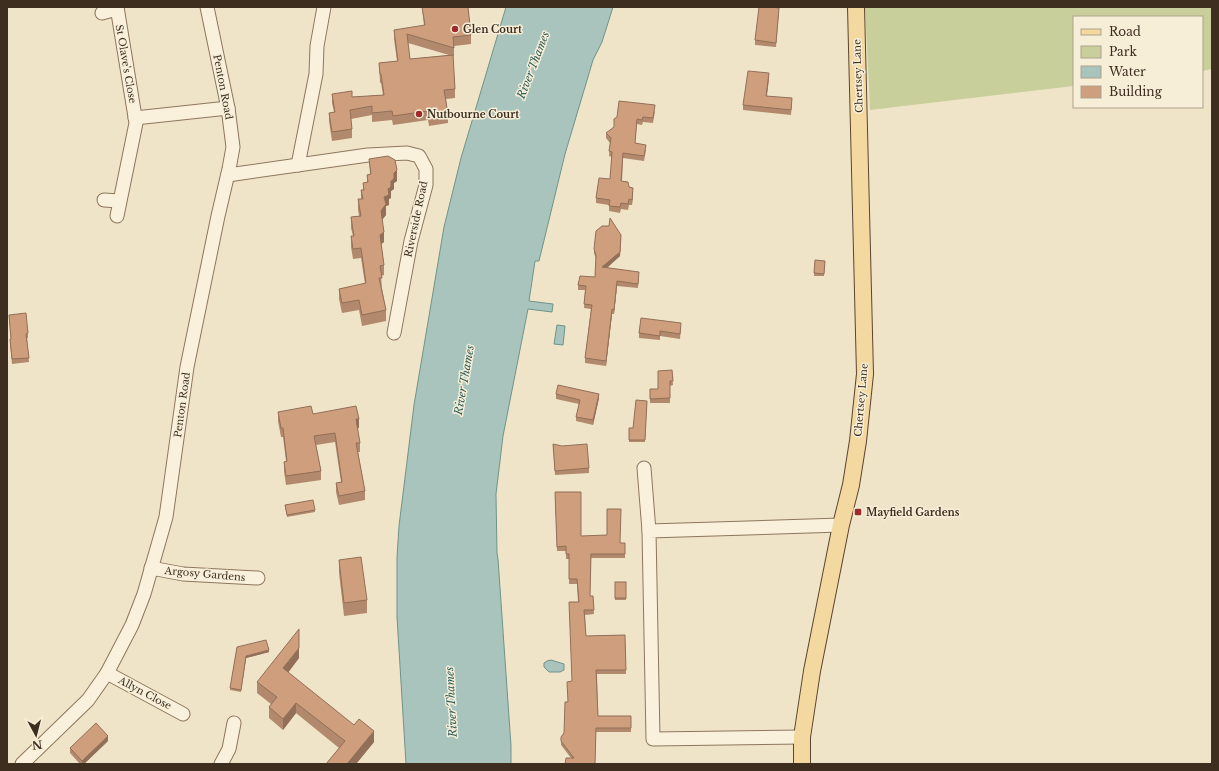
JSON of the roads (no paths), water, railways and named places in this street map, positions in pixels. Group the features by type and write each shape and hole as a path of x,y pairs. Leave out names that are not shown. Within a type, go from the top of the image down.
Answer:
{"main road":[{"name":"Chertsey Lane","path":"802,764 802,737 812,671 841,525 852,478 858,441 865,374 856,7"}],"street":[{"name":"Penton Road","path":"22,764 88,700 107,673 132,625 144,594 166,517 187,367 228,175 232,147 228,108 207,7"},
{"path":"298,165 316,74 317,46 324,7"},
{"name":"St Olave's Close","path":"102,13 117,8 136,123 117,216"},
{"name":"St Olave's Close","path":"135,118 228,108"},
{"name":"Riverside Road","path":"228,175 368,155 407,153 419,156 426,169 426,185 411,241 394,333"},
{"path":"104,200 119,201"},
{"path":"644,468 649,531 653,739 802,737"},
{"path":"649,531 841,525"},
{"name":"Argosy Gardens","path":"152,568 183,574 258,578"},
{"name":"Allyn Close","path":"107,673 183,714"},
{"path":"221,764 229,749 234,723"}],"water":[{"name":"River Thames","path":"506,7 613,7 602,42 593,60 565,154 539,261 535,261 529,301 553,304 552,312 528,309 503,436 496,494 497,553 511,764 406,764 397,617 397,557 399,526 414,405 444,227 461,158"},
{"path":"557,325 565,326 563,345 554,344"},
{"path":"551,660 564,664 564,670 560,672 549,672 544,667 544,663"}],"place":[{"name":"Glen Court","path":"455,29"},
{"name":"Nutbourne Court","path":"419,114"},
{"name":"Mayfield Gardens","path":"858,512"}]}
